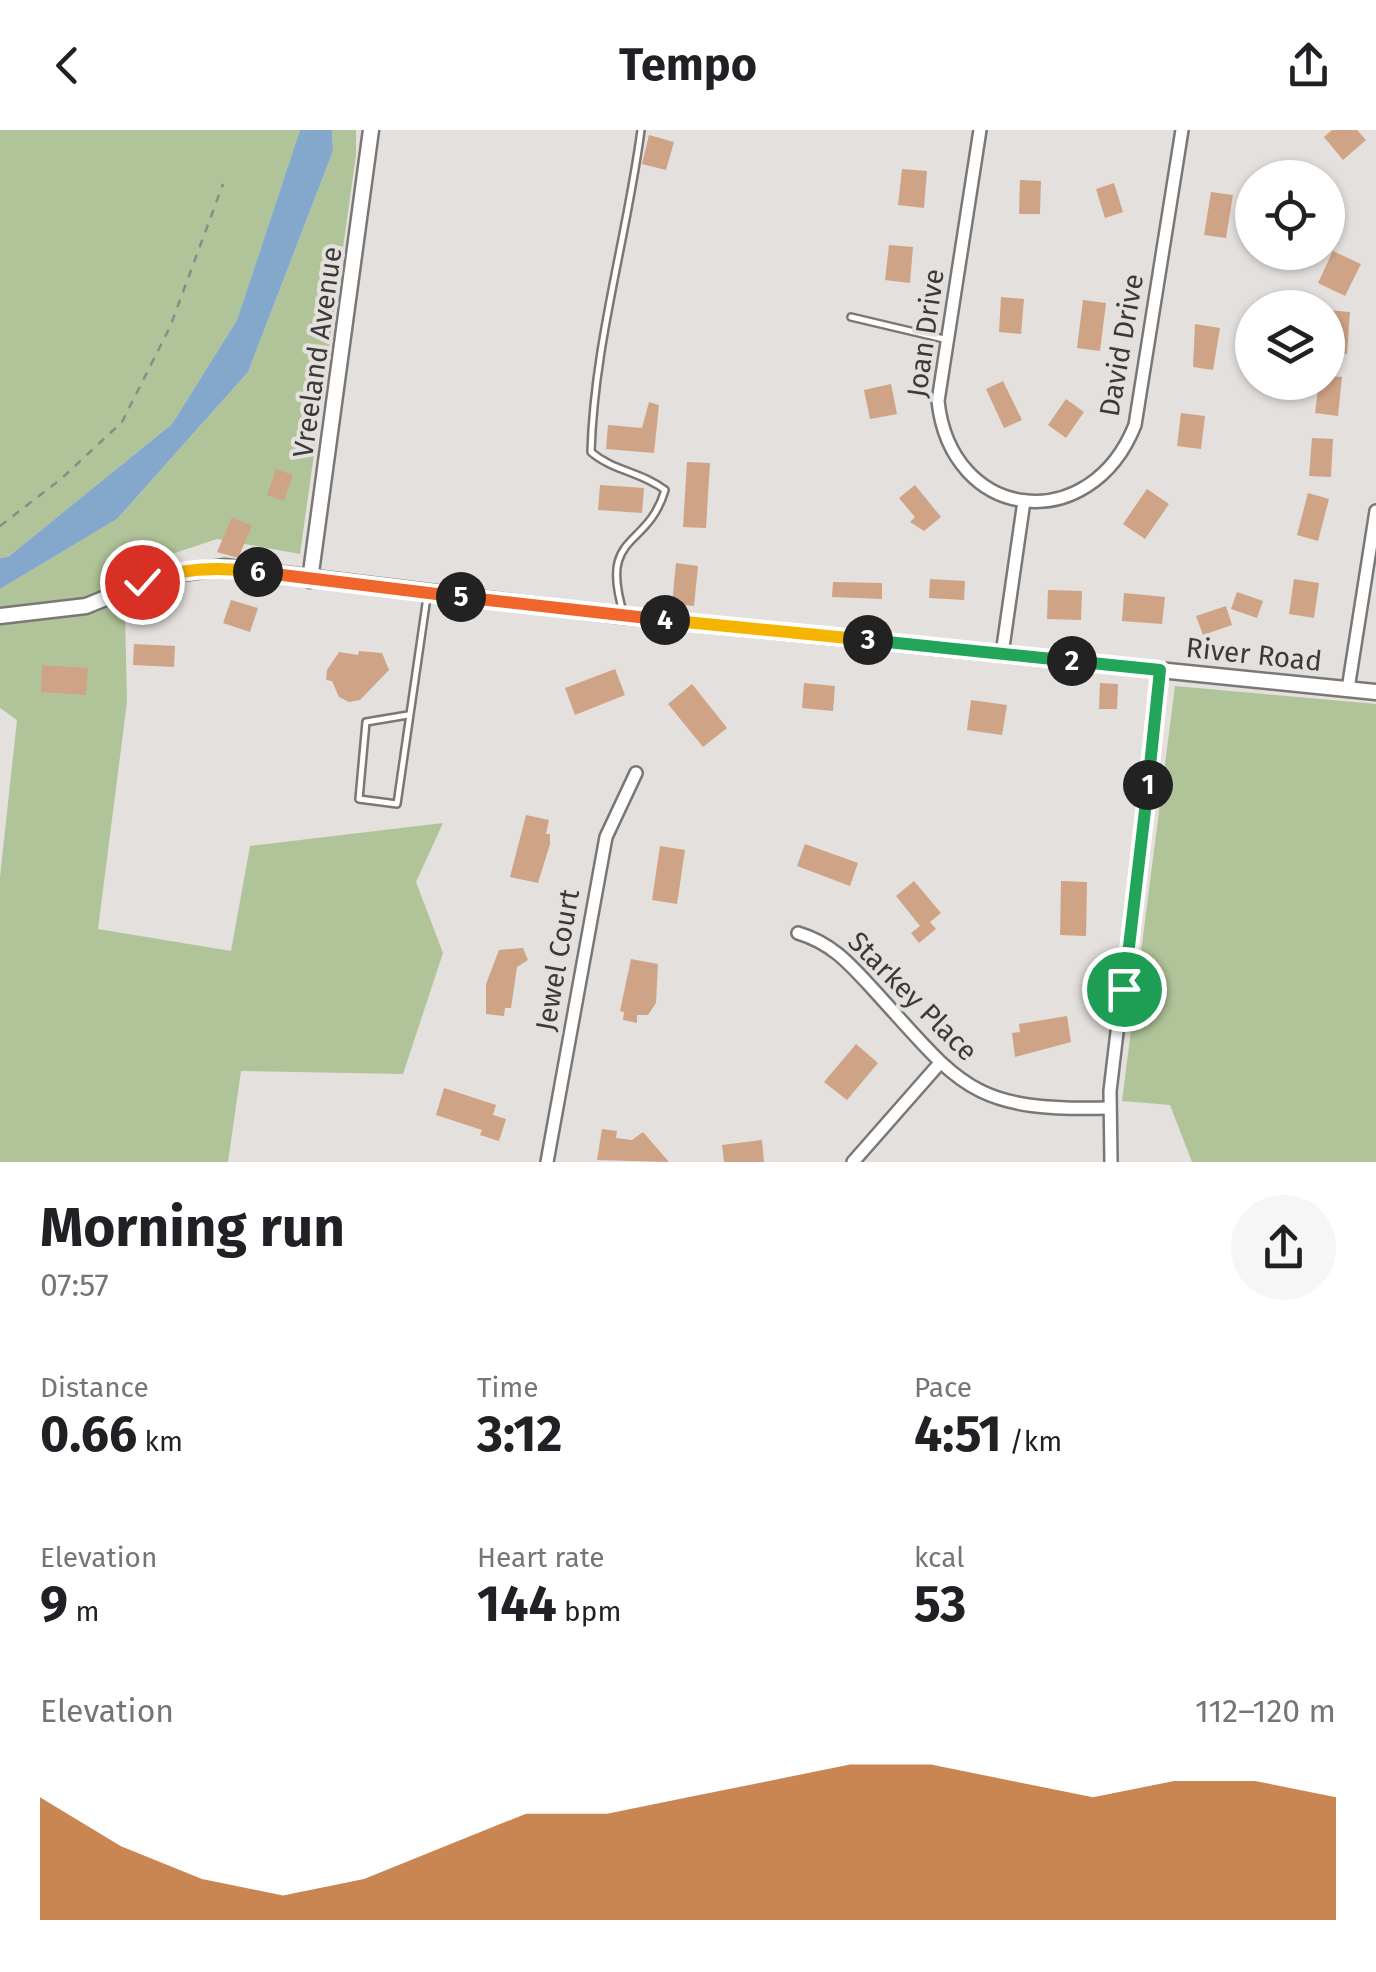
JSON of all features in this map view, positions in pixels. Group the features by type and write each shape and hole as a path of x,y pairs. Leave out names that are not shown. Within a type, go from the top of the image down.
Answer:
{"street":[{"name":"Vreeland Avenue","path":"310,580 371,130"},
{"name":"Joan Drive","path":"980,130 938,400 946,437 971,476 1003,496 1024,502"},
{"name":"David Drive","path":"1024,502 1058,500 1084,490 1111,465 1131,433 1182,130"},
{"path":"1002,654 1024,502"},
{"path":"1348,689 1376,512"},
{"name":"River Road","path":"0,616 86,606 178,572 224,567 624,616 1376,692"},
{"path":"1111,1162 1110,1108 1160,670"},
{"name":"Jewel Court","path":"547,1162 606,837 636,773"},
{"name":"Starkey Place","path":"798,933 833,948 940,1062 975,1091 1010,1104 1110,1108"},
{"path":"853,1162 940,1062"}],"lane":[{"path":"624,616 614,569 627,540 657,518 666,490 654,481 608,466 591,452 592,412 630,220 641,130"},
{"path":"851,317 947,340"},
{"path":"408,715 366,722 359,799 397,804 427,594"}],"path":[{"path":"0,526 62,479 122,422 170,327 223,184"}],"green space":[{"path":"0,130 300,130 237,320 172,424 8,557 0,558"},
{"path":"332,130 356,130 356,155 300,554 217,539 124,570 127,702 98,929 231,951 250,846 443,823 416,882 443,953 403,1074 241,1071 228,1162 0,1162 0,877 17,720 0,708 0,589 117,519 248,372 333,151"},
{"path":"1175,686 1376,704 1376,1162 1192,1162 1170,1105 1122,1101"}],"water":[{"path":"300,130 332,130 333,151 248,372 117,519 0,589 0,558 8,557 172,424 237,320"}],"building":[{"path":"1332,130 1357,130 1366,140 1343,160 1324,137"},
{"path":"649,135 674,142 666,170 642,164"},
{"path":"902,169 927,171 924,208 898,205"},
{"path":"1020,180 1041,181 1040,214 1019,214"},
{"path":"1114,183 1123,212 1105,218 1096,189"},
{"path":"1211,192 1233,195 1226,238 1204,235"},
{"path":"889,245 913,247 910,283 885,280"},
{"path":"1345,257 1361,264 1345,296 1345,290 1333,290 1318,283 1324,270 1345,270"},
{"path":"1001,297 1024,299 1021,334 999,332"},
{"path":"1083,300 1106,303 1100,351 1077,348"},
{"path":"1345,312 1350,312 1345,354"},
{"path":"1195,324 1220,328 1213,370 1193,367"},
{"path":"1003,381 1022,420 1004,428 986,389"},
{"path":"891,384 897,414 870,419 864,390"},
{"path":"1066,399 1084,412 1066,438 1048,425"},
{"path":"1317,400 1340,400 1338,416 1315,413"},
{"path":"649,402 659,405 654,453 606,449 608,425 642,428"},
{"path":"1181,413 1205,416 1201,449 1177,446"},
{"path":"1312,438 1333,439 1331,477 1309,476"},
{"path":"687,462 710,463 706,528 683,527"},
{"path":"276,469 293,475 284,501 267,495"},
{"path":"600,485 644,488 642,513 598,510"},
{"path":"915,485 941,517 924,531 910,522 915,517 899,498"},
{"path":"1147,489 1169,504 1145,539 1123,524"},
{"path":"1308,493 1329,499 1318,541 1297,535"},
{"path":"232,517 252,526 238,558 217,552"},
{"path":"676,563 698,566 694,606 672,604"},
{"path":"930,579 965,581 964,600 929,598"},
{"path":"1294,579 1319,583 1314,618 1289,614"},
{"path":"833,582 882,583 882,599 832,597"},
{"path":"1048,590 1082,591 1081,620 1047,619"},
{"path":"1237,592 1263,601 1257,618 1231,609"},
{"path":"1124,593 1165,597 1162,624 1122,621"},
{"path":"231,600 258,608 250,632 223,623"},
{"path":"1226,606 1232,625 1203,635 1196,616"},
{"path":"134,644 175,646 174,667 133,665"},
{"path":"359,651 382,653 389,670 360,700 349,702 339,697 332,681 326,680 327,670 339,652 358,655"},
{"path":"42,665 88,668 86,695 41,692"},
{"path":"615,669 625,695 575,715 565,688"},
{"path":"804,683 835,686 833,711 802,708"},
{"path":"1100,683 1118,684 1117,709 1099,709"},
{"path":"692,684 727,728 703,747 668,704"},
{"path":"971,700 1007,705 1002,735 967,730"},
{"path":"526,815 549,820 546,834 550,834 550,844 538,883 510,877"},
{"path":"805,844 858,863 850,886 797,866"},
{"path":"660,846 685,850 677,904 652,900"},
{"path":"914,881 941,913 930,922 936,929 919,943 911,933 920,926 896,896"},
{"path":"1061,881 1087,882 1086,936 1060,935"},
{"path":"523,948 528,960 517,967 511,1008 505,1008 504,1016 486,1014 486,984 499,950"},
{"path":"631,959 658,964 656,1003 648,1015 637,1015 637,1023 623,1020 624,1012 620,1011"},
{"path":"1067,1016 1071,1042 1015,1057 1012,1033 1020,1032 1019,1024"},
{"path":"856,1044 878,1063 847,1100 824,1082"},
{"path":"444,1088 496,1105 493,1115 506,1119 499,1141 480,1135 482,1130 436,1115"},
{"path":"602,1129 617,1131 616,1138 632,1140 643,1132 669,1162 597,1160"},
{"path":"762,1140 764,1162 724,1162 722,1145"}],"route":[{"path":"142,582 178,572 224,567 624,616 1160,670 1124,989"}]}
